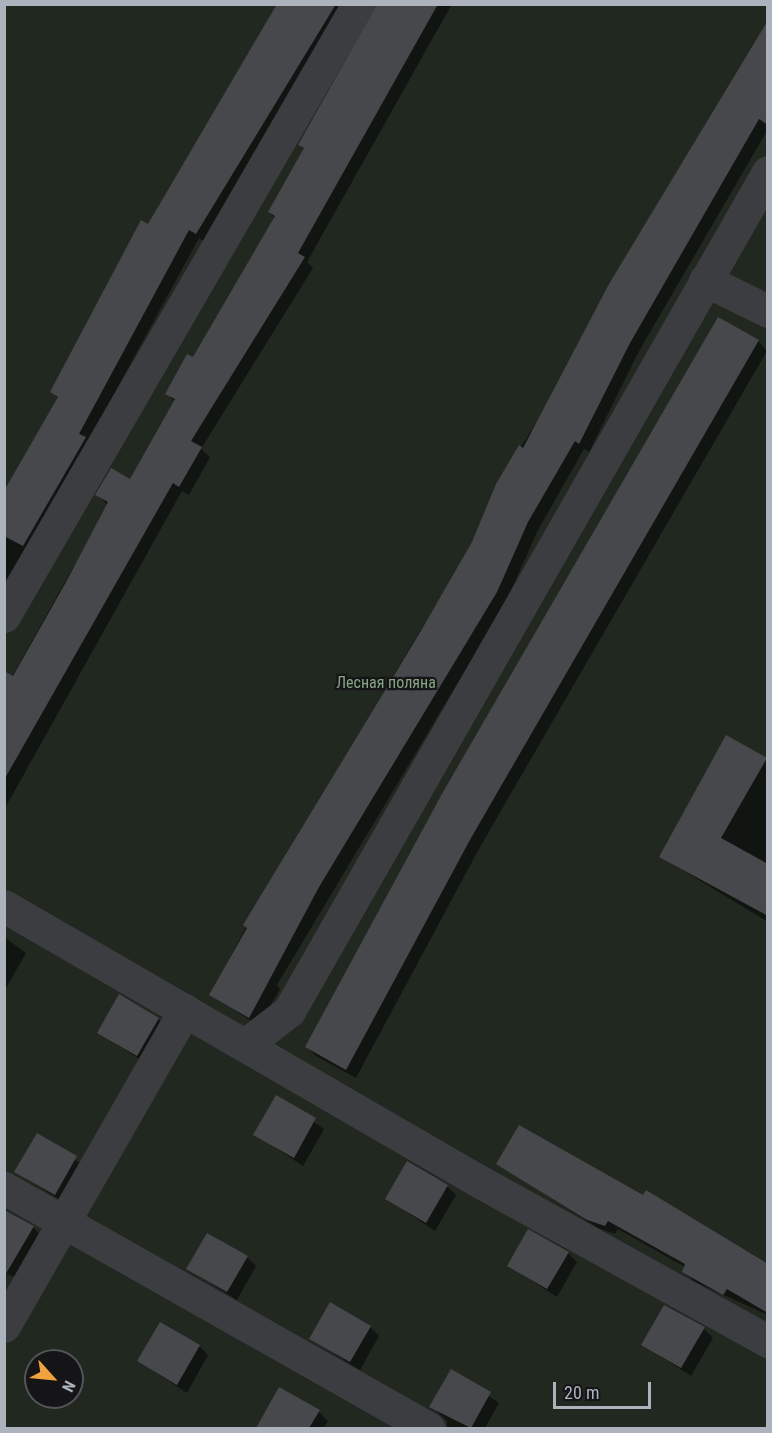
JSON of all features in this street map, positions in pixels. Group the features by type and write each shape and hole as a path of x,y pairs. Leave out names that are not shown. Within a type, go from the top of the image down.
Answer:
{"street":[{"path":"4,616 358,4"},
{"path":"245,1046 289,1011 768,172"},
{"path":"705,280 768,311"},
{"path":"4,906 245,1046 768,1341"},
{"path":"4,1326 185,1010"},
{"path":"4,1188 429,1428"}],"green space":[{"name":"Лесная поляна","path":"5,5 767,5 767,1428 5,1428"}],"building":[{"path":"277,4 336,4 196,234 189,230 79,434 86,437 23,546 4,536 4,491 58,397 50,392 141,220 148,224"},
{"path":"377,4 438,4 298,253 305,257 191,441 202,447 179,487 173,483 4,780 4,671 13,676 66,582 108,502 95,495 111,468 130,479 175,399 165,394 187,354 193,357 275,216 268,212 304,148 298,145"},
{"path":"768,20 768,125 759,119 630,343 579,444 575,441 528,522 497,592 319,887 249,1018 209,995 247,928 243,925 419,634 472,542 496,484 519,445 523,448 609,284"},
{"path":"718,317 759,340 471,838 346,1070 305,1047 443,792"},
{"path":"726,735 767,758 721,838 768,864 768,916 659,857"},
{"path":"119,994 159,1018 137,1056 97,1033"},
{"path":"276,1095 316,1118 294,1158 253,1135"},
{"path":"519,1125 643,1195 646,1190 768,1264 768,1313 727,1289 723,1295 682,1272 685,1264 608,1221 605,1226 587,1220 496,1164"},
{"path":"37,1133 77,1156 55,1195 14,1172"},
{"path":"407,1161 448,1185 426,1223 385,1199"},
{"path":"4,1210 34,1226 4,1277"},
{"path":"528,1229 569,1252 547,1289 507,1266"},
{"path":"207,1233 248,1256 227,1292 186,1269"},
{"path":"330,1302 371,1326 350,1362 309,1339"},
{"path":"664,1305 705,1327 681,1368 641,1345"},
{"path":"160,1322 200,1345 177,1385 137,1361"},
{"path":"451,1369 491,1392 471,1428 429,1407"},
{"path":"279,1387 320,1410 309,1428 256,1428"}]}
